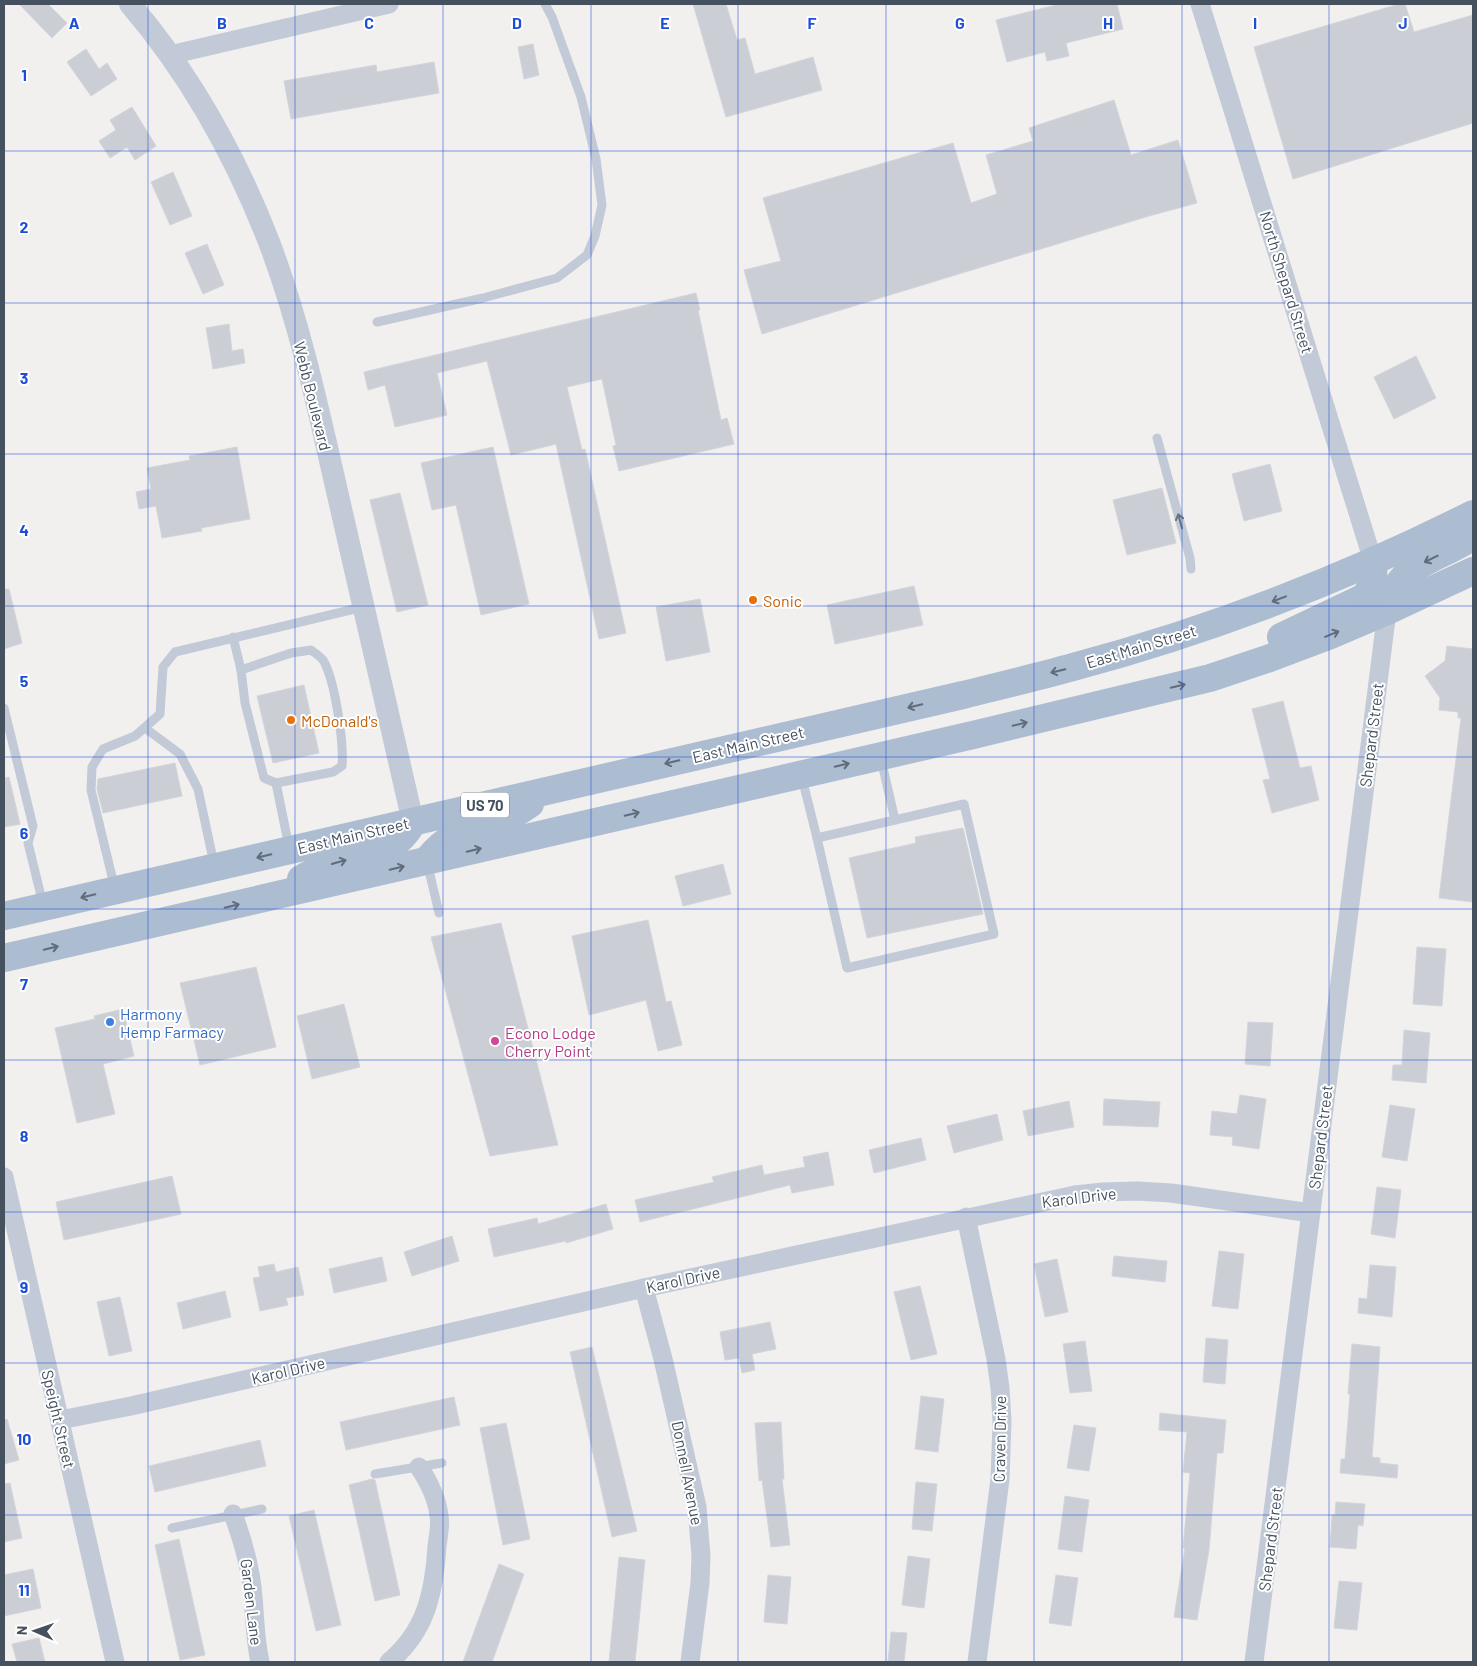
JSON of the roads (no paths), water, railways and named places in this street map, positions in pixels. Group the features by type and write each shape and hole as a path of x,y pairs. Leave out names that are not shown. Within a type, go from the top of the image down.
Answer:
{"main road":[{"name":"East Main Street","path":"4,916 963,695 1073,667 1194,630 1312,587 1428,537 1473,514"},
{"path":"1387,612 1394,589 1409,571 1459,546 1473,536"},
{"path":"1210,678 1296,630 1363,598 1370,591 1373,584 1373,561"},
{"path":"4,958 973,736 1210,678 1270,658 1387,612 1473,571"},
{"path":"963,695 973,736"},
{"path":"427,861 435,851 451,838 474,828 506,819 558,788"},
{"path":"264,899 325,866 386,850 402,838 413,822"}],"street":[{"name":"Webb Boulevard","path":"130,4 170,55 191,87 240,176 269,243 282,279 306,365 413,822"},
{"path":"170,55 387,4"},
{"name":"North Shepard Street","path":"1200,4 1373,561"},
{"name":"Shepard Street","path":"1254,1662 1387,612"},
{"name":"Speight Street","path":"4,1177 115,1662"},
{"name":"Karol Drive","path":"60,1420 131,1406 644,1288 1075,1194 1137,1191 1171,1193 1311,1213"},
{"name":"Craven Drive","path":"966,1217 996,1359 1002,1421 1000,1479 977,1662"},
{"name":"Donnell Avenue","path":"644,1288 666,1369 697,1507 700,1532 700,1574 690,1662"},
{"path":"389,1662 402,1652 420,1625 427,1610 436,1564 440,1518 428,1480 419,1467"},
{"name":"Garden Lane","path":"233,1514 249,1565 256,1641 260,1662"}],"lane":[{"path":"377,322 483,298 557,278 586,255 595,236 602,205 596,159 581,96 546,4"},
{"path":"1157,438 1190,558 1191,569"},
{"path":"115,890 91,790 92,768 102,749 135,736 160,714 163,667 175,652 364,607"},
{"path":"233,638 241,670 246,704 264,778 276,783 333,772 342,766 344,751 331,678 322,658 311,650 292,653 241,670"},
{"path":"4,708 33,826 28,843 44,906"},
{"path":"145,728 180,754 198,789 214,867"},
{"path":"880,757 895,820"},
{"path":"801,775 818,838 847,968 994,934 964,804 818,838"},
{"path":"276,783 290,850"},
{"path":"427,861 439,913"},
{"path":"374,1474 442,1463"},
{"path":"172,1528 262,1508"}],"place":[{"name":"Sonic","path":"753,600"},
{"name":"McDonald's","path":"291,720"},
{"name":"Harmony Hemp Farmacy","path":"110,1022"},
{"name":"Econo Lodge Cherry Point","path":"495,1041"}]}
